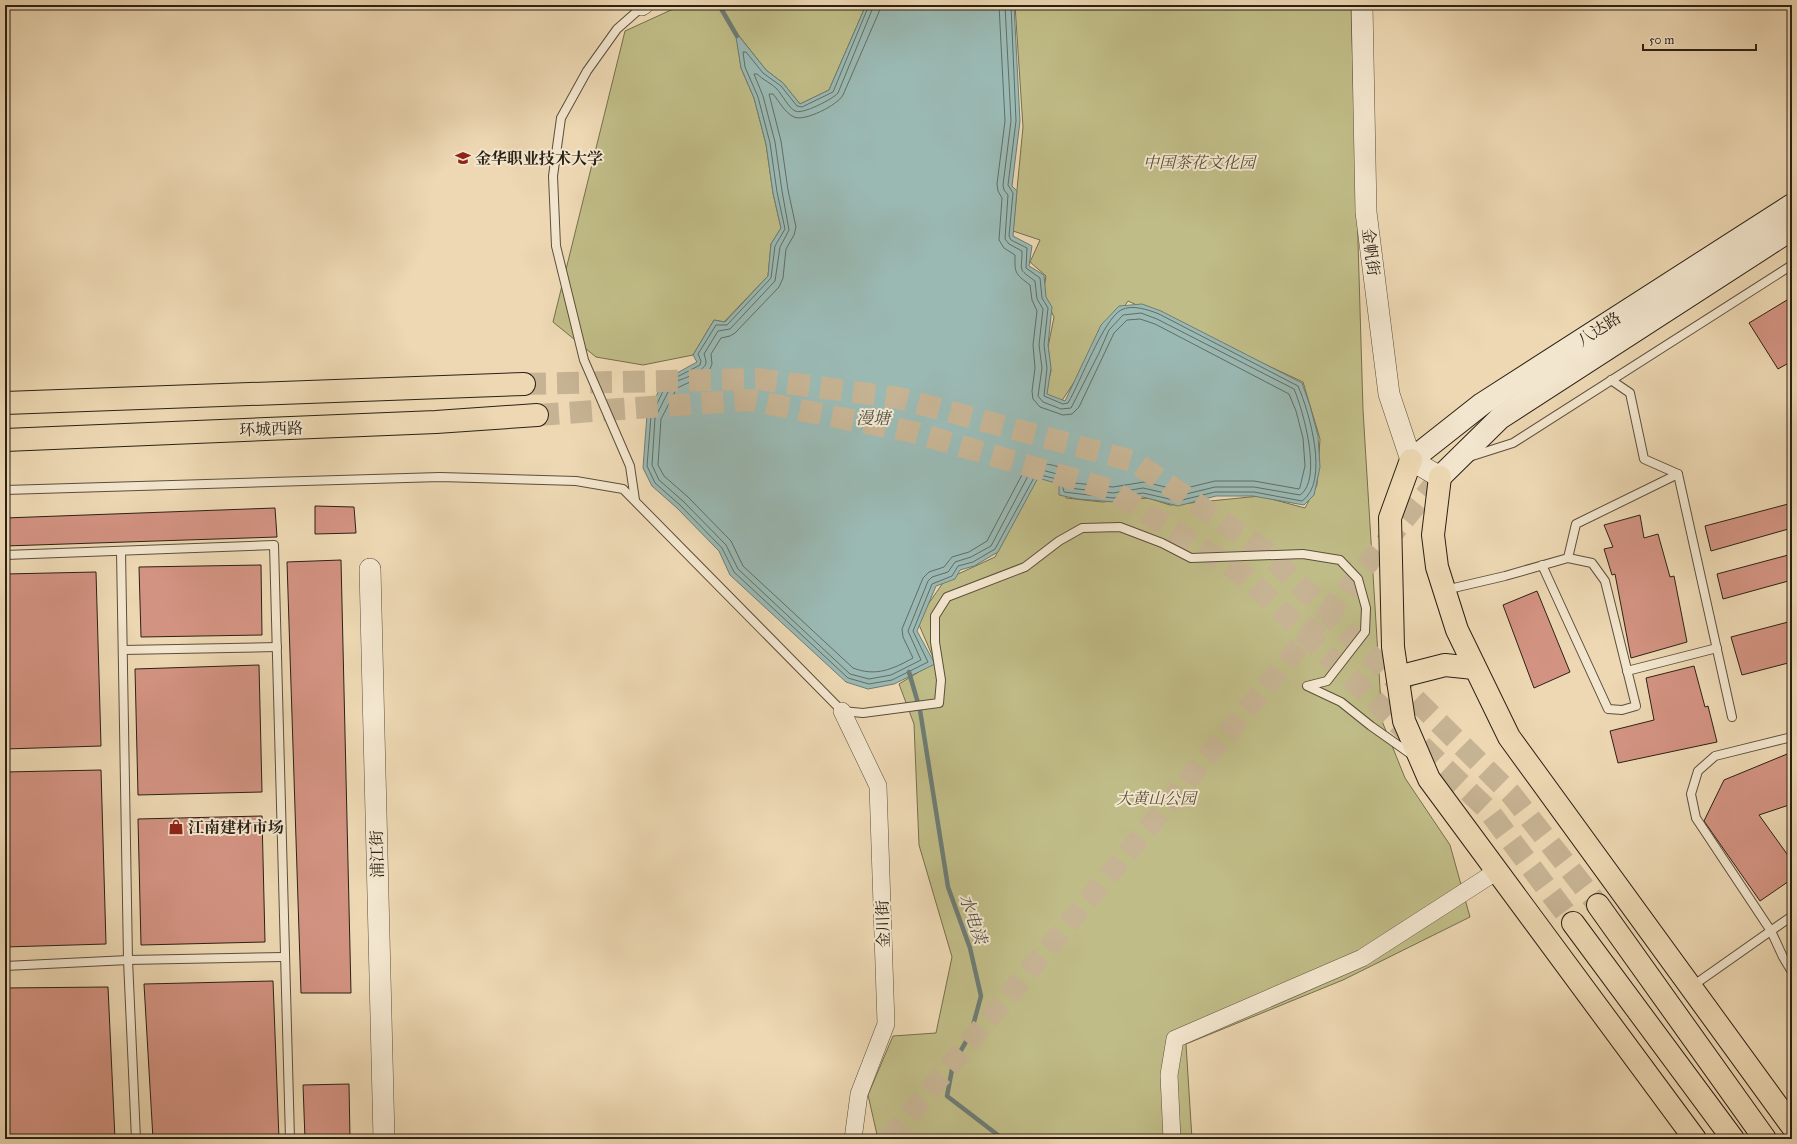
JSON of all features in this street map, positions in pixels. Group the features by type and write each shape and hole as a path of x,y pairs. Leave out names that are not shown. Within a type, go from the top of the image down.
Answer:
{"main road":[{"name":"八达路","path":"1411,460 1482,404 1792,205"},
{"path":"1792,229 1500,418 1440,477 1433,536 1437,567 1457,630 1474,668 1510,737 1792,1126"},
{"path":"5,403 524,384"},
{"name":"环城西路","path":"5,440 436,422 537,415"},
{"path":"1411,460 1390,518 1393,647 1404,720 1429,779 1696,1139"},
{"path":"1398,677 1445,665 1474,668"},
{"path":"1598,905 1765,1139"},
{"path":"1573,922 1733,1139"}],"street":[{"name":"金帆街","path":"1362,5 1366,212 1389,394 1411,460"},
{"path":"1411,460 1440,477"},
{"name":"浦江街","path":"370,569 384,1139"},
{"name":"金川街","path":"842,711 878,786 886,1024 859,1094 854,1139"},
{"path":"1172,1139 1169,1075 1175,1039 1362,958 1497,870"}],"lane":[{"path":"635,501 630,466 584,360 556,246 553,176 561,118 587,71 616,29 642,6"},
{"path":"1457,461 1513,443 1792,265"},
{"path":"1611,380 1630,393 1644,459 1678,474"},
{"path":"1568,558 1576,524 1678,474"},
{"path":"1678,474 1732,717"},
{"path":"5,490 440,477 576,481 623,489 842,711 863,713 939,703 941,680 935,642 935,616 947,597 1025,567 1059,541 1082,528 1120,527 1162,543 1191,558 1303,554 1340,560 1358,579 1366,608 1365,632 1328,681 1307,686 1341,702 1371,726 1422,762"},
{"path":"5,555 274,545 290,1139"},
{"path":"121,551 128,960 136,1139"},
{"path":"1444,590 1568,558 1592,563 1605,581 1636,706 1622,710 1608,709 1542,565"},
{"path":"123,650 277,647"},
{"path":"1628,671 1716,648"},
{"path":"1792,737 1714,756 1698,771 1691,794 1696,818 1771,931 1792,972"},
{"path":"1691,987 1792,916"},
{"path":"5,966 128,960 284,957"}],"green space":[{"path":"682,5 866,5 829,90 800,104 783,83 766,70 736,32 741,68 754,98 766,144 773,193 781,228 771,244 768,276 724,322 714,320 693,355 643,365 596,357 553,322 625,31"},
{"name":"大黄山公园","path":"1015,5 1351,5 1363,410 1382,721 1405,778 1450,845 1470,917 1343,980 1186,1044 1192,1139 878,1139 868,1095 893,1036 936,1033 952,957 919,845 914,724 899,684 935,662 917,620 945,580 995,557 1037,477 1060,482 1066,498 1102,502 1148,498 1170,505 1260,496 1305,508 1317,485 1320,439 1303,382 1128,301 1061,402 1044,397 1051,371 1048,347 1054,317 1043,294 1046,276 1030,262 1040,240 1013,231 1023,127"}],"water":[{"name":"漫塘","path":"866,5 1014,5 1020,121 1012,186 1017,191 1013,236 1032,246 1029,266 1044,275 1046,297 1052,307 1048,345 1051,368 1047,394 1065,401 1101,325 1119,306 1142,304 1161,311 1302,383 1318,436 1320,467 1314,495 1304,505 1253,496 1216,496 1178,506 1143,497 1114,502 1078,499 1059,495 1059,484 1038,478 998,552 974,566 960,570 955,579 936,586 917,631 935,664 894,684 868,689 846,682 730,575 719,551 677,508 652,486 643,468 647,415 668,372 677,373 697,362 693,355 714,320 725,322 768,276 771,244 781,228 773,193 766,144 754,98 741,68 735,31 766,70 783,83 800,104 829,90"}],"building":[{"path":"1792,297 1792,361 1778,369 1749,323"},
{"path":"1792,503 1792,528 1711,551 1705,526"},
{"path":"315,506 354,507 356,533 315,534"},
{"path":"275,508 277,537 5,546 5,518"},
{"path":"1640,515 1644,538 1658,534 1670,577 1674,576 1687,642 1631,658 1615,574 1612,575 1604,549 1613,547 1604,525"},
{"path":"1792,554 1792,580 1723,599 1717,574"},
{"path":"341,560 351,993 301,993 287,562"},
{"path":"261,565 262,635 141,637 139,567"},
{"path":"96,572 101,746 5,749 5,574"},
{"path":"1537,591 1570,672 1534,688 1503,605"},
{"path":"1792,621 1792,662 1742,675 1731,637"},
{"path":"259,665 262,792 138,795 135,669"},
{"path":"1694,666 1705,707 1708,706 1717,742 1618,763 1610,731 1654,720 1646,678"},
{"path":"1792,752 1792,804 1759,815 1792,861 1792,879 1760,901 1704,821 1724,780"},
{"path":"101,770 106,944 5,947 5,772"},
{"path":"262,816 265,942 141,945 138,819"},
{"path":"273,981 279,1139 153,1139 144,984"},
{"path":"108,987 115,1139 5,1139 5,988"},
{"path":"349,1084 350,1139 305,1139 303,1085"}],"waterway":[{"path":"719,5 737,36"},
{"name":"水电渎","path":"909,672 920,710 948,887 970,948 981,996 971,1033 953,1064 947,1096 1003,1139"}],"tunnel":[{"path":"524,384 757,379 899,398 1133,461 1263,549 1511,794 1598,905"},
{"path":"537,415 749,400 913,432 1111,490 1246,577 1488,810 1573,923"},
{"path":"889,1139 1440,477"}],"place":[{"name":"金华职业技术大学","path":"463,158"},
{"name":"江南建材市场","path":"176,827"}],"park label":[{"name":"中国茶花文化园","path":"1199,162"}]}
